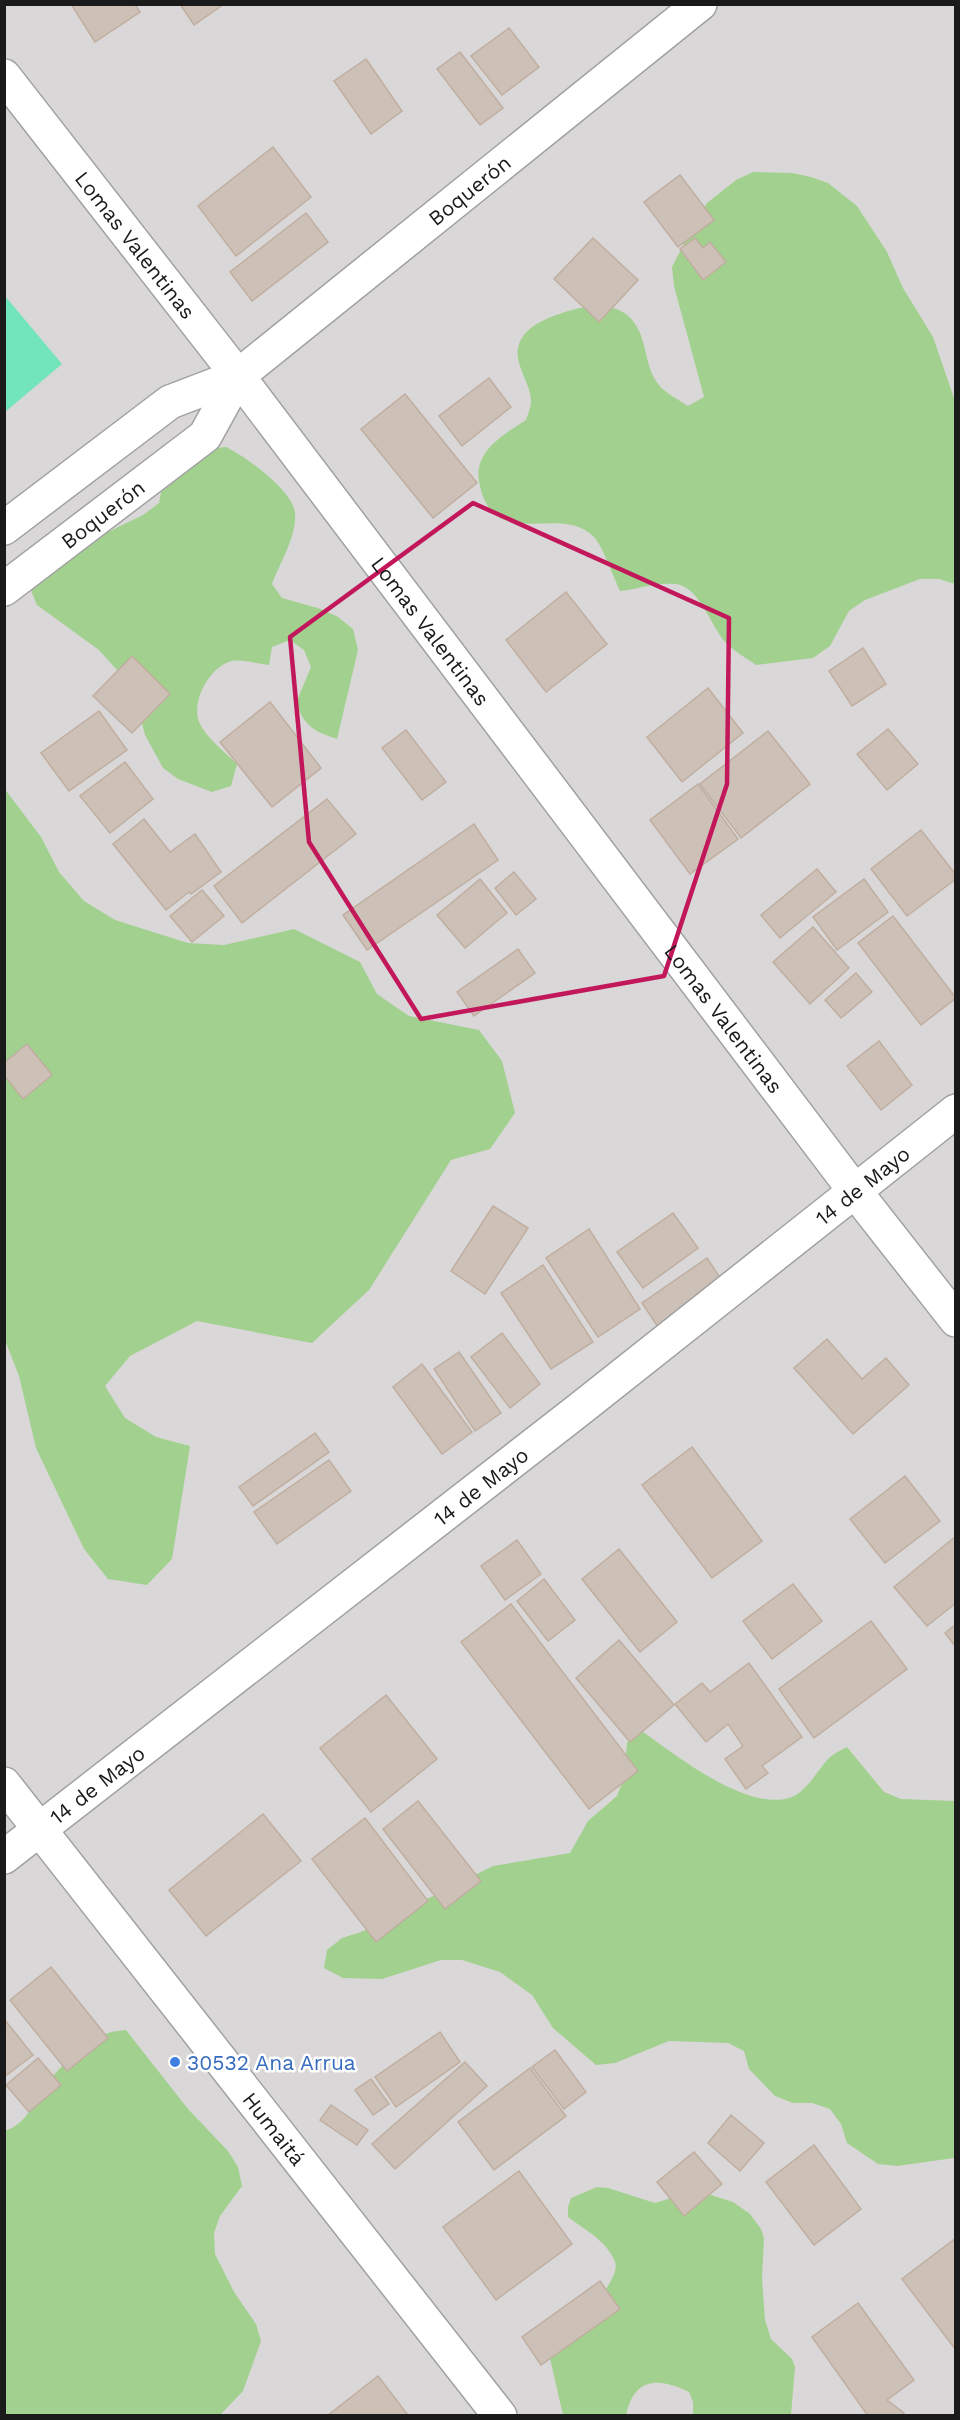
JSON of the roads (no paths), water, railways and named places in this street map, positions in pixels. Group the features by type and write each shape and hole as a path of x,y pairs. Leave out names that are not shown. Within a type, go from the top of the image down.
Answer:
{"street":[{"name":"Boquerón","path":"4,528 170,402 238,376 700,4"},
{"name":"Lomas Valentinas","path":"4,76 238,376 854,1190 956,1320"},
{"name":"Boquerón","path":"4,589 205,436 238,376"},
{"name":"14 de Mayo","path":"4,1857 576,1412 956,1111"},
{"name":"Humaitá","path":"4,1784 500,2415"}],"place":[{"name":"30532 Ana Arrua","path":"175,2062"}]}
